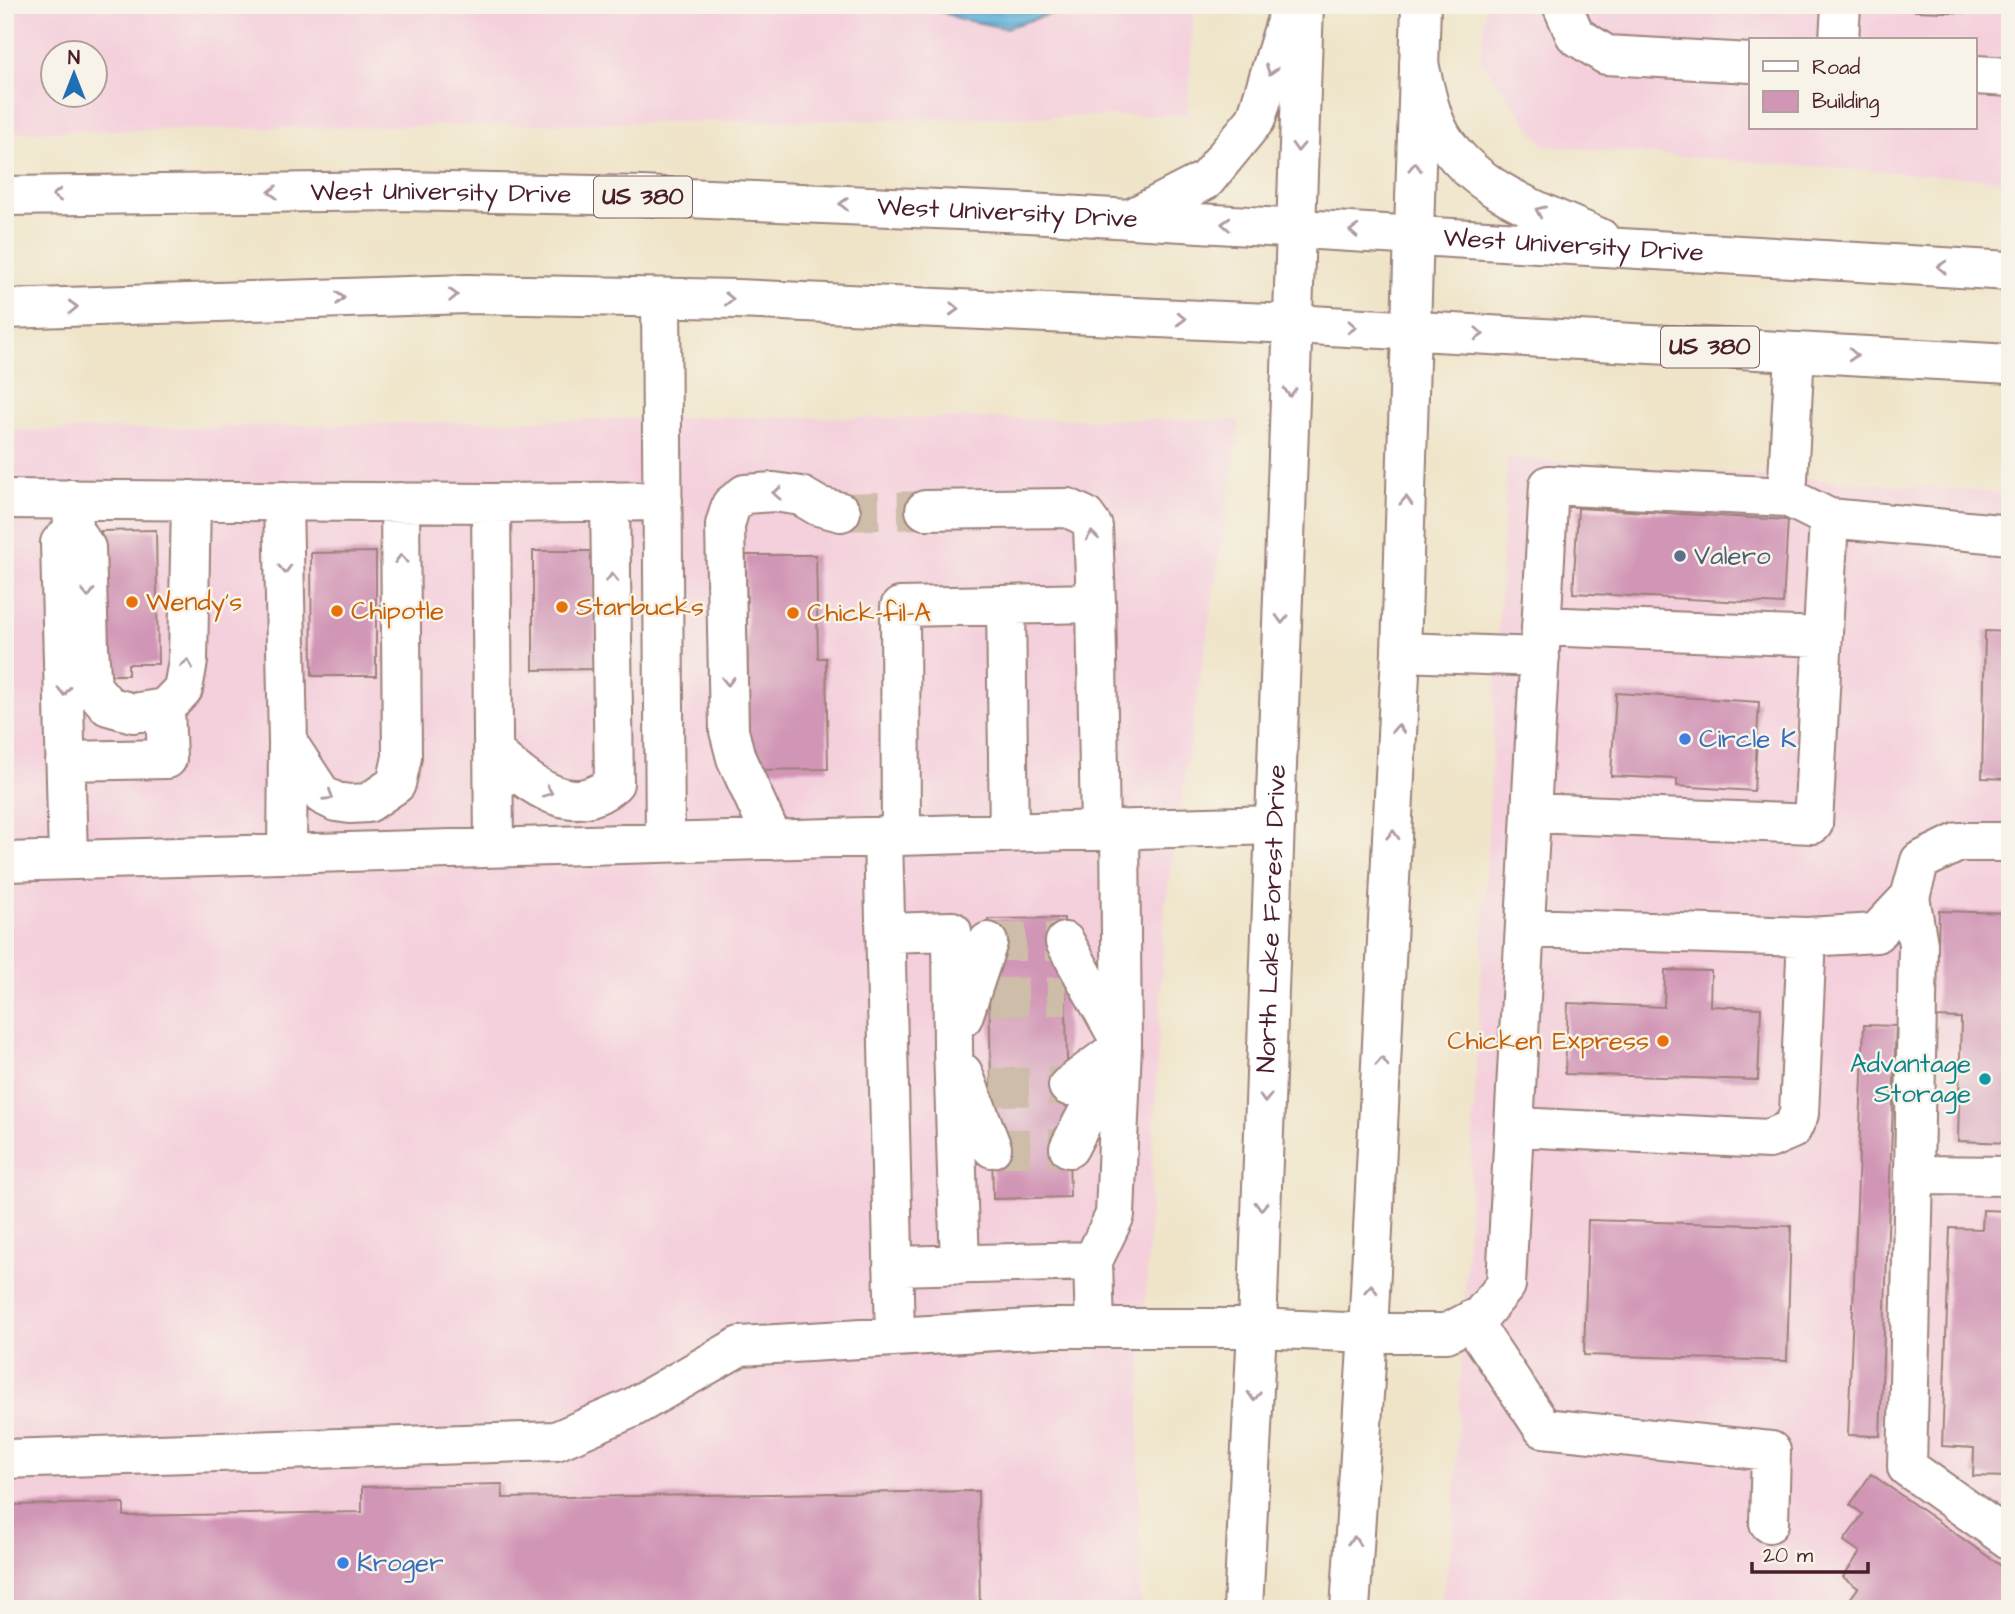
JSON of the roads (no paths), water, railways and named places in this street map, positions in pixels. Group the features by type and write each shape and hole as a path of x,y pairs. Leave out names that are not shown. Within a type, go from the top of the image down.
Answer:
{"main road":[{"path":"1132,218 1206,180 1256,120 1292,5"},
{"name":"North Lake Forest Drive","path":"1243,1609 1257,1328 1304,5"},
{"path":"1350,1609 1368,1333 1401,652 1421,5"},
{"path":"1562,5 1575,35 1606,55 1749,62"},
{"path":"1839,38 1841,5"},
{"path":"1419,64 1430,110 1447,144 1481,180 1527,205 1625,248"},
{"path":"1976,75 2010,77"},
{"name":"West University Drive","path":"5,196 442,191 778,202 1295,227 2010,271"},
{"name":"US 380","path":"5,309 467,294 751,300 1293,324 2010,364"},
{"path":"661,298 666,842"},
{"path":"1787,497 1795,352"},
{"path":"5,1459 556,1441 632,1408 740,1346 1049,1328 1257,1328 1447,1333 1481,1315 1506,1285 1549,485 1787,497 1829,518 2010,535"},
{"path":"773,840 736,758 729,731 725,525 731,505 745,494 774,492 802,496 818,506 841,512"},
{"path":"5,499 73,515 191,500 491,503 663,501"},
{"path":"73,515 86,548 92,687 108,706 133,713 165,708 183,689 188,661 191,500"},
{"path":"284,501 287,854"},
{"path":"493,752 534,786 555,796 579,799 593,797 614,783 610,501"},
{"path":"288,743 322,795 336,803 368,803 396,784 402,757 400,502"},
{"path":"491,503 494,847"},
{"path":"925,510 1068,508 1085,516 1093,527 1122,1045 1115,1214 1093,1261 1095,1328"},
{"path":"68,860 60,543 73,515"},
{"path":"1531,813 1812,824 1829,518"},
{"path":"895,1336 886,933 900,607 1096,603"},
{"path":"1006,605 1009,833"},
{"path":"1401,652 1540,642 1822,637"},
{"path":"65,761 167,759 165,708"},
{"path":"5,862 1275,825"},
{"path":"2010,842 1959,842 1920,861 1910,897 1918,944 1907,1467 2010,1540"},
{"path":"1525,928 1807,937 1876,933 1910,897"},
{"path":"886,933 953,932 953,1048 960,1265"},
{"path":"1514,1127 1769,1139 1792,1129 1799,1114 1807,937"},
{"path":"988,942 953,1048 992,1149"},
{"path":"1065,942 1122,1045"},
{"path":"1066,996 1122,1045"},
{"path":"953,1048 990,997"},
{"path":"1068,1086 1122,1045"},
{"path":"1069,1148 1122,1045"},
{"path":"953,1048 991,1087"},
{"path":"1914,1175 2010,1176"},
{"path":"893,1266 1093,1261"},
{"path":"1471,1321 1543,1428 1771,1451 1769,1523"}],"water":[{"path":"925,5 1064,5 1054,13 1005,28 960,19"}],"tunnel":[{"path":"841,512 925,510"},
{"path":"988,942 1065,942"},
{"path":"990,997 1066,996"},
{"path":"991,1087 1068,1086"},
{"path":"992,1148 1069,1148"}],"place":[{"name":"Valero","path":"1680,556"},
{"name":"Wendy's","path":"132,602"},
{"name":"Starbucks","path":"562,607"},
{"name":"Chipotle","path":"337,611"},
{"name":"Chick-fil-A","path":"793,613"},
{"name":"Circle K","path":"1685,739"},
{"name":"Chicken Express","path":"1663,1041"},
{"name":"Advantage Storage","path":"1985,1079"},
{"name":"Kroger","path":"343,1563"}]}
